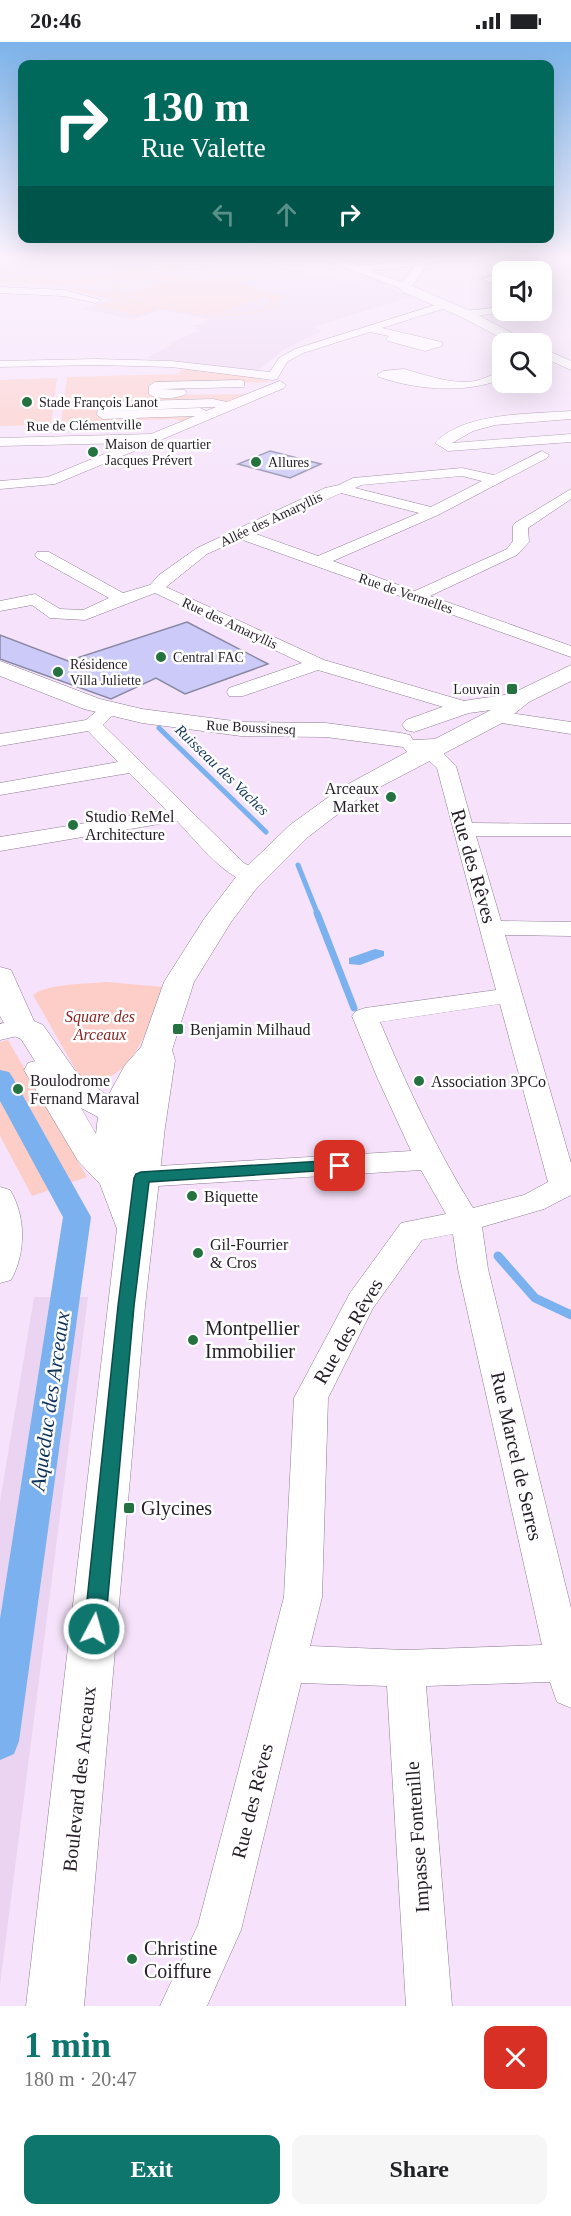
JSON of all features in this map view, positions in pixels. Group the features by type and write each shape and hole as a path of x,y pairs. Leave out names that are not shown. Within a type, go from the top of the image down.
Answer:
{"street":[{"name":"Rue de Clémentville","path":"0,442 48,441 62,460 153,438 266,391 277,380 283,360 299,351 316,346"},
{"path":"552,359 571,366"},
{"path":"0,364 171,364 277,380"},
{"path":"450,384 474,385 492,379"},
{"path":"266,391 155,394 155,386 277,380"},
{"path":"215,412 103,414 104,406 213,403 228,406"},
{"path":"571,415 495,421 468,428 442,443 448,447 571,439"},
{"path":"92,424 168,422 183,425"},
{"path":"48,441 50,426"},
{"path":"0,485 41,483 62,460 153,438"},
{"path":"318,562 433,512 542,455"},
{"path":"341,489 358,481 462,472 495,479"},
{"name":"Allée des Amaryllis","path":"156,588 165,578 202,551 330,491 341,489 433,512"},
{"path":"416,596 512,552 521,542 520,526 571,493"},
{"name":"Rue de Vermelles","path":"241,534 571,652"},
{"path":"43,555 122,599"},
{"path":"4,605 34,599 56,614 85,615 122,599 156,588"},
{"name":"Rue des Amaryllis","path":"156,588 318,664 464,707"},
{"path":"236,692 318,664"},
{"name":"Rue Boussinesq","path":"0,668 100,717 258,730 407,732 413,747 444,743"},
{"path":"128,1178 113,1126 117,1110 137,1071 156,1050 179,982 218,919 252,877 299,831 350,794 496,717 521,698 571,672"},
{"path":"350,794 407,732 464,707 521,698"},
{"path":"0,740 100,717 132,766 236,868 252,877"},
{"path":"496,717 571,728"},
{"name":"Rue des Rêves","path":"183,2006 219,1930 303,1597 311,1398 361,1301 412,1231 466,1222 538,1201 567,1184 510,995 446,766 434,756 444,743"},
{"path":"0,789 132,766"},
{"path":"0,844 180,814"},
{"path":"464,829 571,830"},
{"path":"491,928 571,929"},
{"path":"466,1222 429,1160 390,1077 365,1016 510,995"},
{"path":"6,1009 32,1032 64,1079 97,1104 117,1110 148,1127"},
{"path":"6,1009 19,1037 88,1152 128,1178 429,1160"},
{"path":"128,1178 148,1127 159,1060 156,1050"},
{"name":"Boulevard des Arceaux","path":"55,2006 135,1230 128,1178"},
{"path":"0,1197 8,1214 8,1232 0,1272"},
{"name":"Rue Marcel de Serres","path":"466,1222 473,1269 568,1676"},
{"path":"287,1664 568,1676"},
{"name":"Impasse Fontenille","path":"405,1668 429,2006"}],"shaded area":[{"path":"169,346 292,346 283,350 255,373 147,358"},
{"path":"34,1297 88,1297 0,1985 0,1501"}],"green space":[{"path":"204,368 237,373 271,382 156,385 151,395 253,394 229,403 102,404 102,416 201,414 184,422 173,419 61,423 67,377 179,374 180,370"},
{"name":"Stade François Lanot","path":"57,378 51,425 0,426 0,380"},
{"name":"Square des Arceaux","path":"107,982 164,987 135,1053 124,1067 110,1076 95,1079 78,1074 33,995 58,986"},
{"name":"Boulodrome Fernand Maraval","path":"8,1040 87,1177 32,1196 0,1136 0,1042"}],"water":[{"path":"375,949 384,951 384,956 360,965 349,964 349,958"}],"building":[{"path":"270,451 321,464 290,478 238,464"},
{"path":"187,622 268,664 185,694 156,678 111,699 0,659 0,635 68,661"}],"waterway":[{"name":"Ruisseau des Vaches","path":"159,728 266,832"},
{"name":"Ruisseau des Vaches","path":"298,865 318,915"},
{"name":"Ruisseau des Vaches","path":"317,913 354,1008"},
{"name":"Aqueduc des Arceaux","path":"0,1078 77,1217 0,1741"},
{"name":"Ruisseau des Vaches","path":"498,1256 535,1298 571,1315"}],"place":[{"name":"Stade François Lanot","path":"27,402"},
{"name":"Maison de quartier Jacques Prévert","path":"93,452"},
{"name":"Allures","path":"256,462"},
{"name":"Central FAC","path":"161,657"},
{"name":"Résidence Villa Juliette","path":"58,672"},
{"name":"Louvain","path":"512,689"},
{"name":"Arceaux Market","path":"391,797"},
{"name":"Studio ReMel Architecture","path":"73,825"},
{"name":"Benjamin Milhaud","path":"178,1029"},
{"name":"Association 3PCo","path":"419,1081"},
{"name":"Boulodrome Fernand Maraval","path":"18,1089"},
{"name":"Biquette","path":"192,1196"},
{"name":"Gil-Fourrier & Cros","path":"198,1253"},
{"name":"Montpellier Immobilier","path":"193,1340"},
{"name":"Glycines","path":"129,1508"},
{"name":"Christine Coiffure","path":"132,1959"}],"route":[{"path":"94,1629 141,1178 340,1166"}]}
